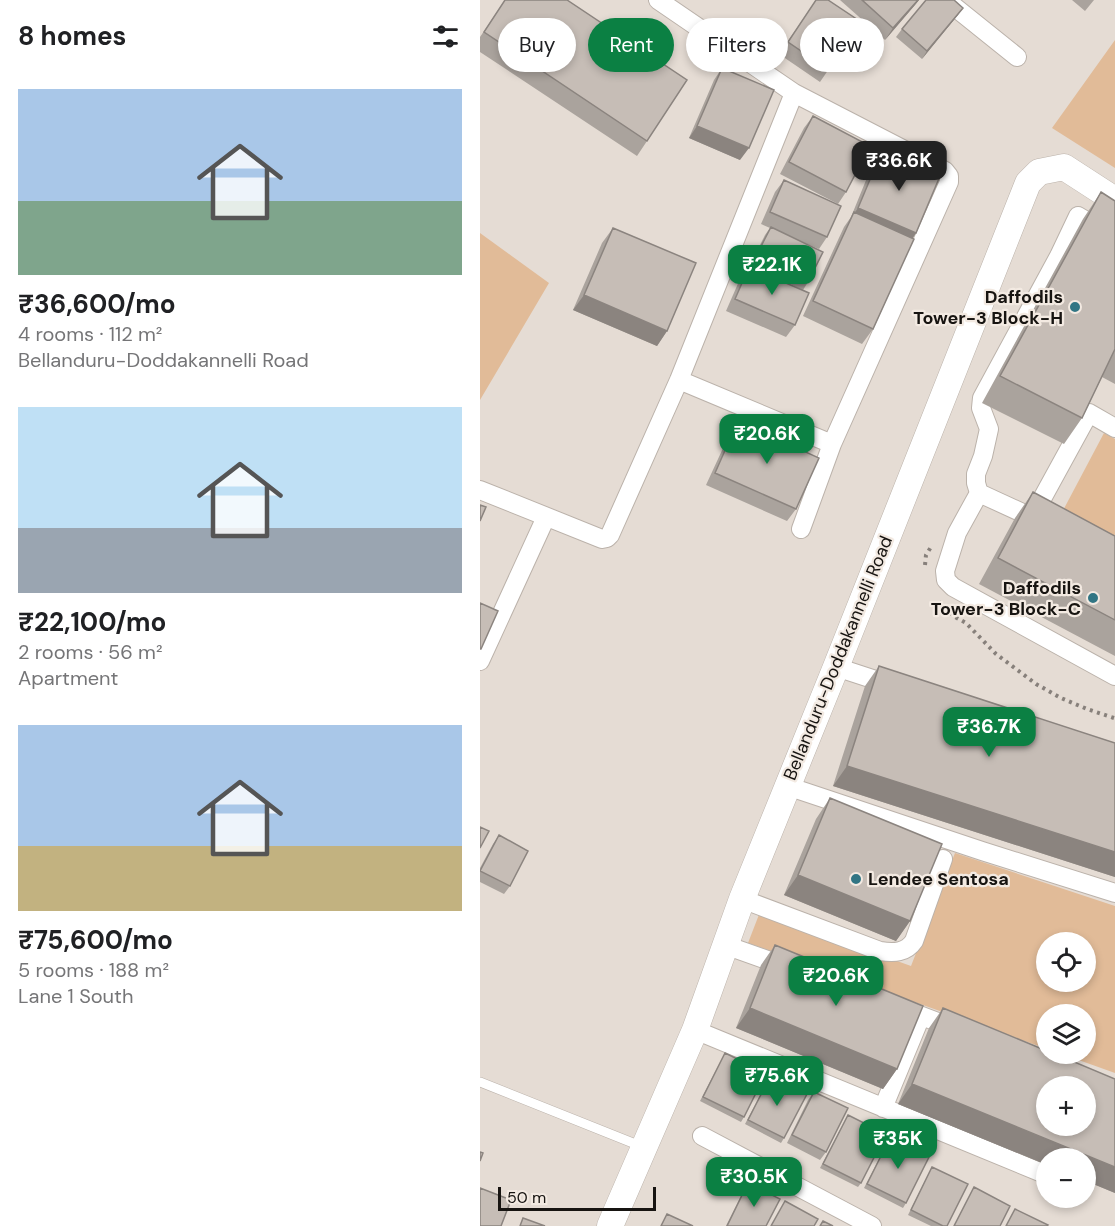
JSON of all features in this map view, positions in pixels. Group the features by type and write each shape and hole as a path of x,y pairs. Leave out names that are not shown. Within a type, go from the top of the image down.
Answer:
{"street":[{"path":"658,0 794,93 945,171 949,176 949,182 832,444 801,529"},
{"path":"946,0 1017,57"},
{"path":"480,490 602,539 610,536 679,380 794,93"},
{"name":"Bellanduru-Doddakannelli Road","path":"610,1226 695,1030 742,899 1028,183 1039,172 1064,167 1115,200"},
{"path":"1115,238 1078,216 1059,256 982,398 981,408 989,429 976,474 979,493 957,533 945,572 946,580 953,587 1115,676"},
{"path":"679,380 832,444"},
{"path":"1032,517 1089,413 1115,428"},
{"path":"979,493 1052,528"},
{"path":"480,661 546,517"},
{"path":"836,668 912,692"},
{"path":"787,786 990,849 1115,893"},
{"path":"742,899 880,951 894,953 910,947 914,941 943,859"},
{"path":"725,945 802,973"},
{"path":"878,1000 975,1036"},
{"path":"883,1108 921,1016"},
{"path":"695,1030 1036,1171"},
{"path":"702,1136 872,1226"}],"lane":[{"path":"480,1082 643,1147"}],"shaded area":[{"path":"1115,40 1115,168 1052,128"},
{"path":"480,233 549,283 480,400"},
{"path":"1104,433 1115,439 1115,548 1059,518"},
{"path":"955,853 1115,906 1115,1073 1090,1064 1096,1064 1096,1004 1036,1004 1036,1045 748,943 760,912 911,966"}],"building":[{"path":"505,0 567,0 594,18 588,18 588,72 674,71 687,80 647,141 544,72 576,72 576,18 498,18 498,41 484,32"},
{"path":"816,0 828,0 855,18 804,18"},
{"path":"862,0 918,0 893,28"},
{"path":"926,0 954,0 963,8 927,51 902,29"},
{"path":"800,24 800,50 788,42"},
{"path":"720,72 731,72 774,90 749,148 697,126"},
{"path":"813,116 870,146 846,192 789,162"},
{"path":"882,151 940,176 916,233 858,208"},
{"path":"784,180 841,206 827,237 770,212"},
{"name":"Daffodils Tower-3 Block-H","path":"1101,192 1115,201 1115,349 1082,418 1000,376"},
{"path":"854,212 914,239 873,329 813,301"},
{"path":"771,227 823,252 808,282 756,256"},
{"path":"613,228 696,263 667,331 584,295"},
{"path":"749,267 809,293 795,325 735,299"},
{"path":"738,421 819,458 796,509 715,473"},
{"path":"1033,492 1115,536 1115,620 998,558"},
{"path":"480,505 486,507 480,521"},
{"path":"480,603 498,611 481,649 480,649"},
{"path":"879,666 1115,743 1115,852 847,766"},
{"name":"Lendee Sentosa","path":"830,798 942,844 910,921 798,875"},
{"path":"480,827 489,831 480,848"},
{"path":"499,835 528,851 510,886 480,871"},
{"path":"775,945 923,1006 897,1069 750,1008"},
{"path":"943,1008 1036,1046 1036,1064 1079,1064 1115,1079 1115,1167 1096,1159 1096,1148 1069,1148 1039,1136 1096,1136 1096,1076 1036,1076 1036,1135 912,1084"},
{"path":"725,1053 766,1073 744,1117 703,1097"},
{"path":"771,1075 807,1094 784,1138 748,1120"},
{"path":"814,1092 848,1108 826,1152 792,1135"},
{"path":"848,1115 886,1134 861,1183 823,1164"},
{"path":"891,1136 930,1155 906,1203 867,1184"},
{"path":"932,1167 968,1184 947,1226 911,1210"},
{"path":"748,1183 780,1199 766,1226 727,1226"},
{"path":"974,1187 1010,1206 1000,1226 954,1226"},
{"path":"480,1188 511,1200 501,1226 480,1226"},
{"path":"785,1201 818,1219 814,1226 771,1226"},
{"path":"1015,1209 1048,1225 1006,1226"},
{"path":"667,1214 693,1226 661,1226"},
{"path":"523,1218 545,1226 520,1226"},
{"path":"823,1221 833,1226 820,1226"}],"place":[{"name":"Daffodils Tower-3 Block-H","path":"1075,307"},
{"name":"Daffodils Tower-3 Block-C","path":"1093,598"},
{"name":"Lendee Sentosa","path":"856,879"}]}
